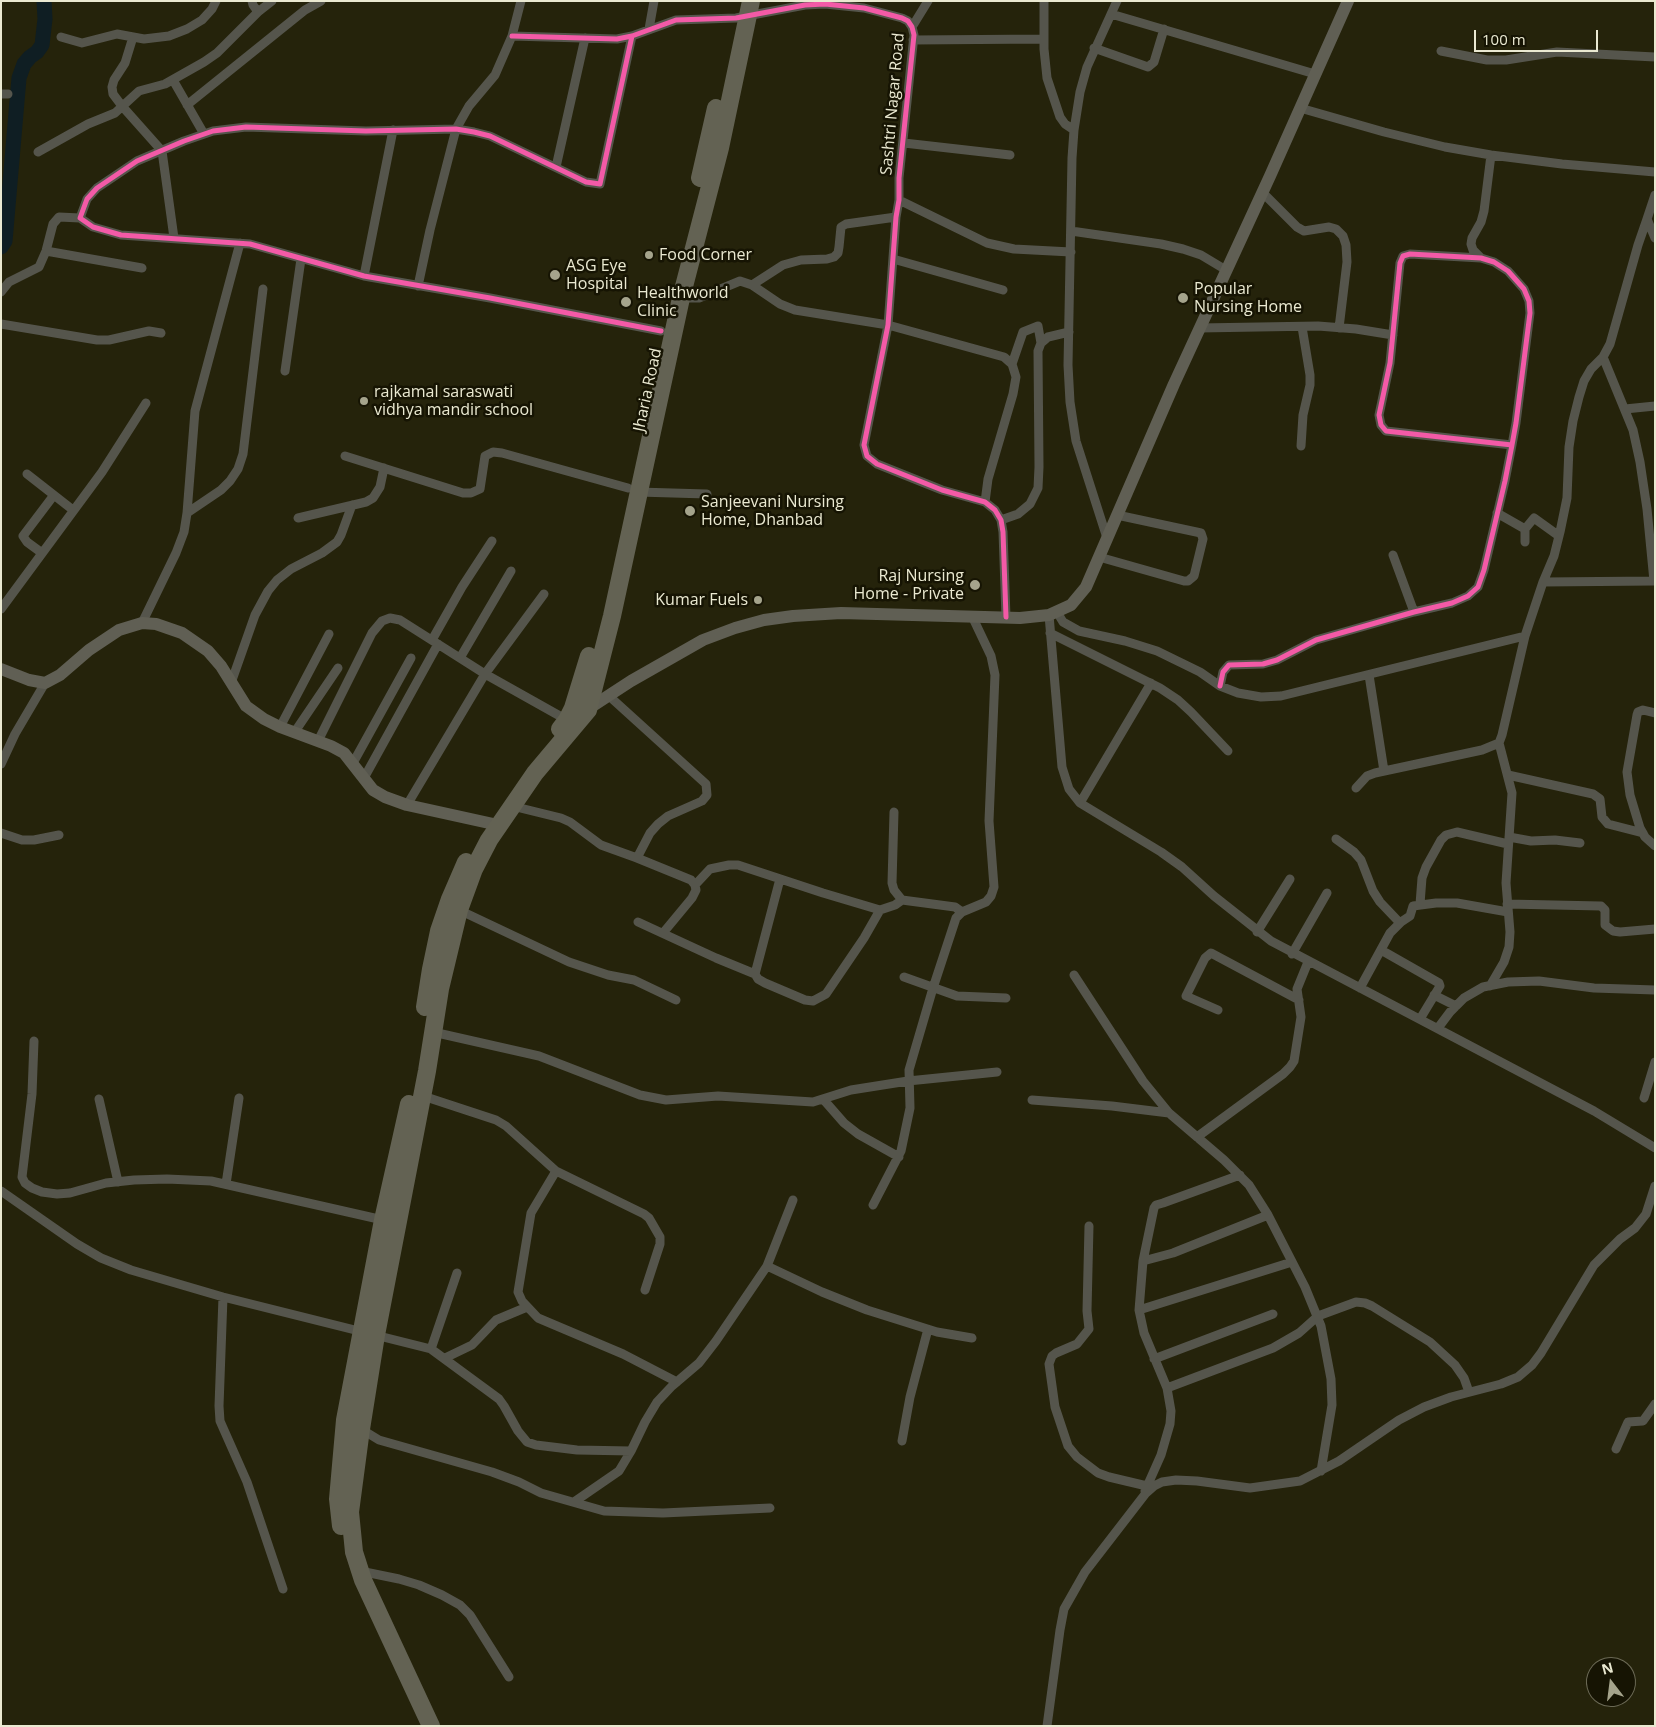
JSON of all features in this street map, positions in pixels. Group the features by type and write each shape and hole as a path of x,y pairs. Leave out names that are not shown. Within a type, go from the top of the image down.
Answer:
{"highway":[{"name":"Jharia Road","path":"493,824 529,765 567,720 580,691 633,490 676,296 700,176 743,9"},
{"name":"Jharia Road","path":"588,710 612,616 661,331 676,296"},
{"path":"429,1041 430,969 444,915 466,860 493,824 512,806 535,774 588,710"},
{"path":"431,1726 360,1571 354,1552 350,1512 361,1429 369,1333 383,1220 422,1070 441,981 459,910 493,824"},
{"path":"419,1726 357,1594 350,1573 342,1535 338,1499 345,1420 369,1333 423,1096 422,1070"}],"main road":[{"path":"567,720 588,710 631,681 703,640 764,620 841,613 1020,618 1053,613 1071,605 1086,587 1199,328 1348,1"},
{"path":"1,668 29,680 45,683 60,675 118,630 142,623 156,624 182,633 208,651 221,666 246,706 264,719 280,728 318,741 344,753 373,790 385,797 407,804 493,824"}],"street":[{"path":"61,37 82,43 110,34 144,39 170,36 202,20 212,9 216,1"},
{"path":"252,1 252,5 258,12"},
{"path":"38,152 88,124 115,113 139,91 173,80 217,52 272,1"},
{"path":"187,105 305,10 321,1"},
{"path":"418,286 430,230 456,129 469,106 495,75 512,36 521,1"},
{"path":"649,29 654,1"},
{"path":"912,27 928,1"},
{"path":"1044,1 1047,78 1055,105 1066,124 1074,130"},
{"path":"1107,538 1076,441 1070,402 1068,365 1074,130 1080,92 1094,48 1117,1"},
{"name":"Sashtri Nagar Road","path":"512,36 618,39 632,36 676,20 743,9 825,4 864,4 908,21 912,27 914,40 899,178 899,200 896,216 888,325 864,445 866,456 877,464 942,490 985,502"},
{"path":"1111,14 1315,74"},
{"path":"1094,48 1148,67 1154,62 1164,29"},
{"path":"80,218 87,199 96,188 138,161 213,131 246,127 393,130 456,129 490,136 586,182 600,184 632,36"},
{"path":"133,37 125,63 114,80 113,94 162,150 174,238"},
{"path":"556,168 585,38"},
{"path":"914,40 1044,39"},
{"path":"1441,51 1487,60 1506,60 1557,52 1655,57"},
{"path":"173,80 204,134"},
{"path":"1300,108 1445,147 1572,165 1655,172"},
{"path":"364,276 393,130"},
{"path":"904,144 1010,155"},
{"path":"1480,258 1473,250 1471,244 1484,211 1491,155"},
{"path":"1262,192 1297,227 1304,231 1329,227 1336,229 1343,236 1346,245 1347,262 1339,328"},
{"path":"1490,986 1504,962 1509,947 1510,932 1506,883 1512,793 1499,743 1525,636 1542,582 1554,556 1559,536 1567,498 1569,447 1573,421 1584,381 1591,369 1603,357 1610,344 1639,239 1655,195"},
{"path":"899,200 987,243 1014,249 1071,252"},
{"path":"752,285 783,265 801,260 834,257 838,253 839,232 841,227 846,224 896,216"},
{"path":"1,292 9,282 39,267 46,251 53,224 59,217 80,218 93,227 121,234 250,244 364,276 661,331"},
{"path":"1647,219 1655,238"},
{"path":"1072,230 1183,249 1201,255 1226,270"},
{"path":"142,623 176,553 184,532 188,513 195,411 240,243"},
{"path":"46,251 142,268"},
{"path":"1220,686 1223,672 1229,665 1263,664 1277,660 1316,640 1452,603 1468,596 1478,587 1484,570 1512,445 1529,323 1529,301 1524,289 1508,271 1494,262 1480,258 1410,254 1403,256 1400,263 1386,389 1380,415 1381,425 1386,431 1512,445"},
{"path":"285,371 301,258"},
{"path":"893,260 1003,290"},
{"path":"676,296 699,298 740,282 752,285 780,304 795,310 888,325 1004,357 1012,364 1016,377 1014,394 994,457 985,502 995,510 1001,520 1006,618"},
{"path":"188,513 221,490 230,481 238,469 244,454 263,289"},
{"path":"1,324 97,340 109,340 149,331 161,333"},
{"path":"1012,364 1023,332 1038,326 1041,343"},
{"path":"1300,446 1303,415 1310,385 1302,327"},
{"path":"1199,328 1339,328 1393,335"},
{"path":"1001,520 1018,514 1030,504 1038,488 1038,351 1041,343 1048,336 1069,332"},
{"path":"1542,582 1654,581 1647,509 1633,430 1603,357"},
{"path":"1,609 102,472 146,404"},
{"path":"1624,409 1655,406"},
{"path":"345,456 463,493 470,493 480,489 485,456 489,453 497,452 633,490 707,494"},
{"path":"298,518 366,502 373,498 380,487 384,468"},
{"path":"27,474 73,510"},
{"path":"42,553 27,542 24,536 54,495"},
{"path":"231,683 255,615 268,591 277,580 292,569 322,553 336,542 341,535 352,505"},
{"path":"1497,513 1526,529"},
{"path":"1099,557 1184,581 1188,581 1194,576 1202,539 1201,533 1117,515"},
{"path":"1525,542 1526,529 1534,518 1559,536"},
{"path":"364,778 462,587 492,541"},
{"path":"1393,555 1414,612"},
{"path":"460,658 511,571"},
{"path":"407,804 485,674 544,594"},
{"path":"1053,613 1062,622 1079,631 1125,641 1157,651 1193,668 1220,686 1238,693 1261,697 1281,696 1525,636"},
{"path":"1053,613 1050,633 1062,767 1069,788 1080,803 1161,852 1182,867 1257,932 1292,954 1594,1110 1655,1148"},
{"path":"873,1205 899,1157 910,1108 909,1070 932,988 956,918 962,912 986,902 991,896 994,887 989,821 995,675 991,656 972,616"},
{"path":"318,741 372,633 382,621 390,618 400,620 485,674 567,720"},
{"path":"1050,633 1151,683 1185,706 1228,751"},
{"path":"280,728 330,634"},
{"path":"352,763 411,658"},
{"path":"294,732 338,668"},
{"path":"1369,675 1384,771"},
{"path":"1,764 19,727 45,683"},
{"path":"1080,803 1151,683"},
{"path":"609,696 706,784 707,795 702,801 668,816 658,824 650,832 637,858"},
{"path":"1655,713 1644,710 1636,715 1627,772 1630,795 1643,834 1655,846"},
{"path":"1356,788 1367,776 1482,750 1499,743"},
{"path":"1508,775 1593,794 1600,799 1602,816 1608,824 1643,834"},
{"path":"512,806 561,818 570,822 601,845 691,880 696,890 692,898 662,933"},
{"path":"894,812 892,883 894,890 902,900"},
{"path":"1420,904 1422,878 1426,867 1446,835 1457,832 1509,840 1555,840 1580,843"},
{"path":"1,833 22,840 34,840 58,835"},
{"path":"1336,839 1354,852 1361,860 1373,891 1380,902 1400,923"},
{"path":"695,885 710,869 738,865 880,910 895,905 902,900 954,907 962,912"},
{"path":"1257,932 1290,878"},
{"path":"755,974 780,879"},
{"path":"1292,954 1327,893"},
{"path":"1360,988 1390,933 1410,916 1413,906 1420,904 1457,903 1508,908 1601,906 1605,910 1605,924 1613,931 1655,929"},
{"path":"459,910 569,962 608,975 634,980 676,1000"},
{"path":"638,922 755,974 758,979 765,983 806,1000 817,1000 826,994 864,938 880,910"},
{"path":"1381,950 1438,982 1440,986 1420,1019"},
{"path":"1218,1010 1186,996 1205,958 1211,953 1299,1000"},
{"path":"1197,1137 1290,1067 1294,1061 1297,1051 1300,1017 1297,988 1308,962"},
{"path":"1074,975 1143,1081 1169,1113 1249,1185 1268,1215 1292,1262 1318,1316 1326,1346 1331,1379 1332,1405 1321,1471"},
{"path":"904,976 957,996 1006,998"},
{"path":"1438,1028 1464,998 1482,987 1508,982 1539,981 1594,988 1655,990"},
{"path":"1434,995 1456,1006"},
{"path":"34,1041 32,1094 22,1177 25,1183 32,1188 42,1192 57,1194 70,1193 106,1183 167,1179 210,1181 383,1220"},
{"path":"429,1041 539,1056 640,1095 666,1100 718,1096 813,1102 851,1090 908,1080 997,1072"},
{"path":"1644,1098 1655,1062"},
{"path":"423,1096 496,1120 506,1126 556,1171 650,1218 660,1237 660,1244 645,1290"},
{"path":"226,1184 239,1098"},
{"path":"99,1099 118,1182"},
{"path":"823,1099 844,1123 858,1134 899,1157"},
{"path":"1032,1100 1112,1106 1169,1113"},
{"path":"556,1171 531,1213 518,1292 522,1301 538,1318 623,1354 677,1382"},
{"path":"1140,1501 1161,1455 1170,1424 1171,1411 1166,1388 1144,1333 1139,1310 1143,1261 1154,1208 1156,1205 1240,1175"},
{"path":"1047,1726 1064,1609 1085,1572 1140,1501 1154,1486 1162,1482 1176,1480 1250,1488 1300,1481 1339,1461 1407,1416 1424,1407 1518,1377 1532,1366 1541,1353 1594,1265 1620,1239 1635,1228 1646,1214 1655,1186"},
{"path":"1,1191 77,1244 101,1258 131,1270 223,1297 431,1349 499,1399 518,1431 527,1442 536,1445 577,1450 631,1452"},
{"path":"574,1502 619,1471 631,1452 644,1422 657,1402 699,1363 716,1341 767,1266 793,1200"},
{"path":"1143,1261 1173,1253 1268,1215"},
{"path":"1089,1226 1086,1311 1089,1329 1078,1344 1052,1356 1049,1364 1055,1407 1068,1446 1076,1457 1098,1473 1147,1486"},
{"path":"1139,1310 1292,1262"},
{"path":"767,1266 822,1292 867,1310 928,1329 972,1338"},
{"path":"431,1349 457,1273"},
{"path":"223,1297 220,1421 247,1482 283,1589"},
{"path":"1166,1388 1272,1348 1299,1332 1318,1316 1356,1302 1372,1306 1430,1342 1444,1353 1464,1378 1468,1392"},
{"path":"444,1358 472,1345 496,1320 527,1307"},
{"path":"1154,1359 1272,1314"},
{"path":"902,1440 910,1397 928,1329"},
{"path":"1616,1449 1628,1422 1643,1421 1655,1404"},
{"path":"361,1429 379,1440 492,1472 541,1493 604,1510 646,1513 770,1508"},
{"path":"360,1571 419,1585 442,1594 460,1605 470,1614 509,1677"}],"waterway":[{"path":"1,247 5,241 19,78 24,64 42,45 45,19 44,1"}],"cycle path":[{"path":"512,36 617,39 632,36 676,20 736,18 805,5 825,4 864,8 908,21 914,35 899,178 899,200 888,325 864,445 867,456 877,464 942,490 985,502 995,510 1001,520 1003,532 1006,617"},
{"path":"632,36 600,184 586,182 490,136 456,129 366,131 246,127 213,131 137,161 97,188 87,199 80,218 93,227 121,235 250,244 364,276 661,331"},
{"path":"1220,686 1223,672 1229,665 1263,664 1277,660 1316,640 1452,603 1468,596 1478,587 1484,570 1505,481 1512,445 1516,423 1530,313 1529,301 1524,289 1508,271 1494,262 1481,258 1410,254 1403,256 1400,263 1390,363 1379,415 1381,425 1386,431 1512,445"}],"place":[{"name":"Food Corner","path":"649,255"},
{"name":"ASG Eye Hospital","path":"555,275"},
{"name":"Popular Nursing Home","path":"1183,298"},
{"name":"Healthworld Clinic","path":"626,302"},
{"name":"rajkamal saraswati vidhya mandir school","path":"364,401"},
{"name":"Sanjeevani Nursing Home, Dhanbad","path":"690,511"},
{"name":"Raj Nursing Home - Private","path":"975,585"},
{"name":"Kumar Fuels","path":"758,600"}]}
